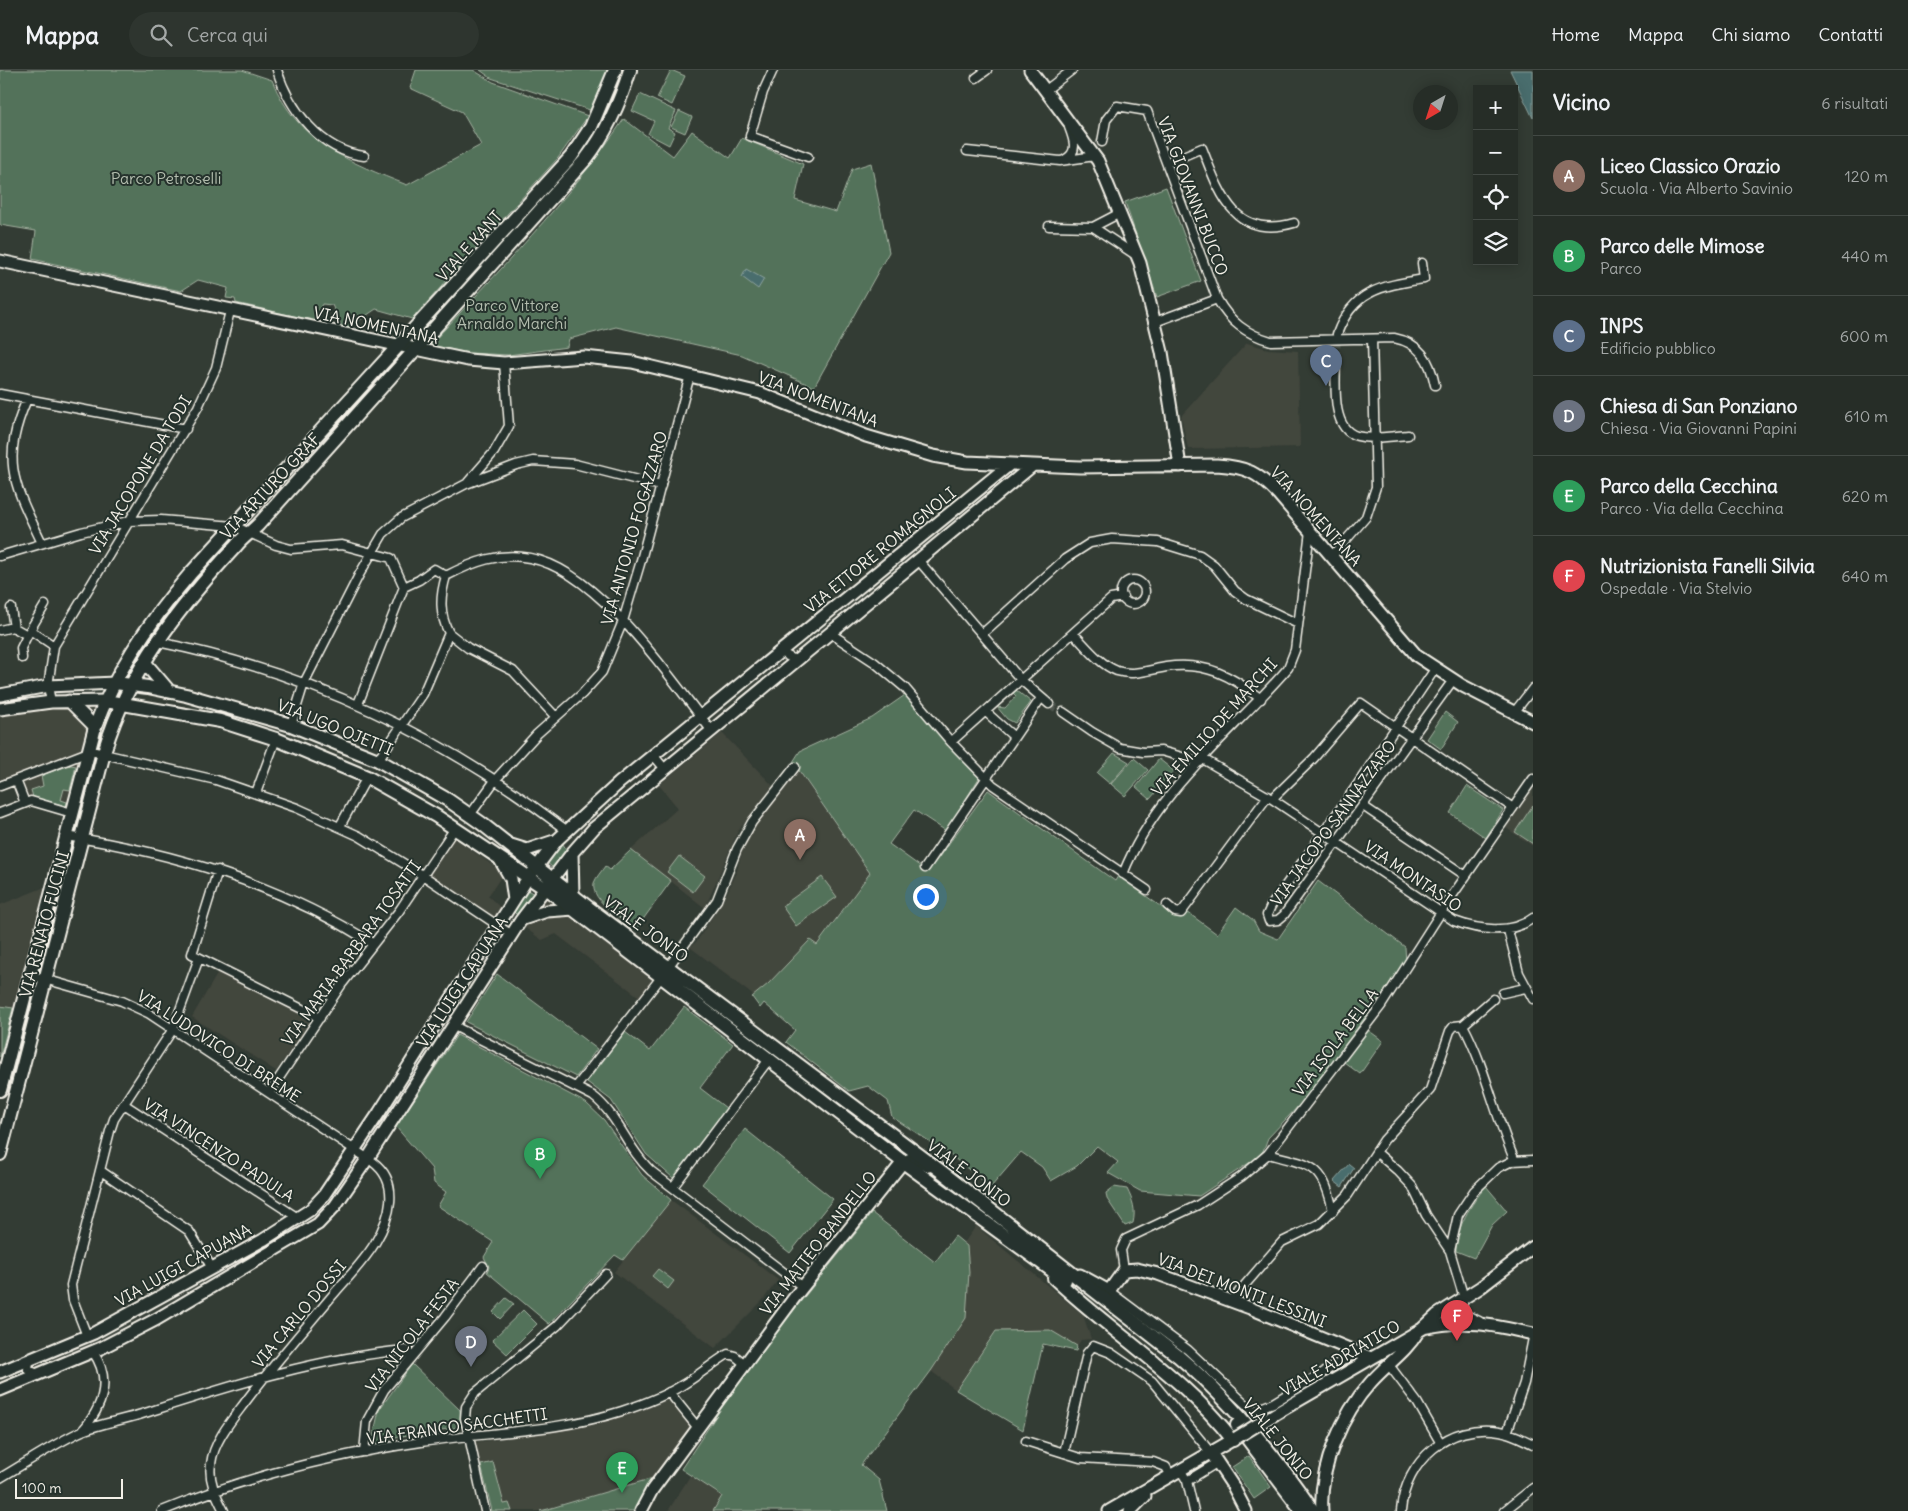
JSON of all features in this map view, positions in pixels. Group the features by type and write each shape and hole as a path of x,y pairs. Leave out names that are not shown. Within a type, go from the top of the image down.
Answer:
{"main road":[{"name":"VIALE KANT","path":"399,346 582,142 603,102 616,70"},
{"name":"VIALE KANT","path":"416,350 565,184 606,131 630,70"},
{"name":"VIA ARTURO GRAF","path":"106,701 142,639 172,595 399,346"},
{"name":"VIA ARTURO GRAF","path":"123,703 145,663 173,619 206,578 238,543 250,533 416,350"},
{"path":"145,663 168,690"},
{"name":"VIA UGO OJETTI","path":"115,683 168,690 231,706 291,725 378,760 470,814 537,866 548,883"},
{"name":"VIA UGO OJETTI","path":"106,701 220,721 276,739 368,777 455,828 529,877 548,883"},
{"name":"VIA RENATO FUCINI","path":"0,1090 88,751 95,727 106,701"},
{"name":"VIA RENATO FUCINI","path":"0,1154 84,838 104,754 123,703"},
{"name":"VIALE JONIO","path":"548,883 573,895 770,1058 871,1138 1152,1345 1205,1391 1252,1442 1298,1508"},
{"name":"VIALE JONIO","path":"548,883 574,909 665,971 893,1135 1022,1234 1062,1268 1171,1350 1214,1388 1265,1444 1314,1511"},
{"path":"1031,1255 1093,1313 1179,1383 1234,1439"}],"street":[{"path":"277,70 294,105 317,133 344,152 364,156"},
{"path":"773,70 763,92 750,136 808,157"},
{"path":"976,78 987,70"},
{"path":"1030,70 1095,156 1138,256 1156,322 1180,466"},
{"path":"1046,90 1072,70"},
{"name":"VIA GIOVANNI BUCCO","path":"1102,142 1106,120 1117,106 1147,111 1218,300 1230,319 1243,330 1254,336 1271,341 1394,338 1412,344 1428,360 1435,385"},
{"path":"1062,111 1075,146 1072,155 1063,161"},
{"name":"VIALE KANT","path":"582,142 574,157 578,162 585,158 606,131"},
{"path":"1167,163 1202,148 1218,190 1234,212 1253,223 1263,226 1273,227 1294,223"},
{"path":"967,151 1063,161 1095,156"},
{"path":"562,166 569,164 574,168 565,184"},
{"path":"1049,226 1093,227 1120,213"},
{"path":"1093,227 1138,256"},
{"name":"VIA NOMENTANA","path":"0,261 474,361 504,363 559,358 599,357 690,375 773,396 848,430 917,452 967,462 1005,468 1032,466 1230,466 1251,471 1270,486 1414,653 1453,680 1513,714 1533,722"},
{"path":"1337,334 1346,314 1366,295 1389,284 1424,279 1422,263"},
{"path":"1156,322 1218,300"},
{"name":"VIA JACOPONE DA TODI","path":"51,702 48,686 54,646 186,429 216,368 230,311"},
{"path":"1332,556 1362,522 1372,504 1377,481 1372,339"},
{"path":"1336,359 1337,415 1351,434 1374,437 1408,435"},
{"path":"466,484 494,452 509,426 504,363"},
{"name":"VIA ANTONIO FOGAZZARO","path":"470,814 496,779 555,716 582,694 599,676 623,621 662,486 690,375"},
{"path":"366,383 376,394"},
{"path":"0,394 186,429"},
{"path":"27,399 13,428 8,450 9,465 15,486 42,543"},
{"path":"291,725 304,683 370,553 383,534 401,518 466,484 516,465 544,461 575,464 662,486"},
{"name":"VIA ETTORE ROMAGNOLI","path":"522,920 580,843 602,820 918,562 1032,466"},
{"path":"1005,468 1010,485"},
{"name":"VIA ETTORE ROMAGNOLI","path":"511,905 537,866 566,830 1005,468"},
{"path":"0,556 42,543 129,521 167,520 234,526 291,549 342,545 391,558 397,577 404,587"},
{"name":"VIA EMILIO DE MARCHI","path":"1122,874 1137,842 1167,797 1261,699 1292,662 1310,531"},
{"path":"982,634 1065,559 1090,543 1112,540 1158,542 1200,555 1214,565 1235,591 1251,602 1298,624"},
{"path":"446,576 484,559 514,556 538,560 563,571 590,588 623,621 711,730"},
{"path":"918,562 1021,680 1050,704"},
{"path":"358,704 404,587 419,580 434,569 446,576"},
{"path":"446,576 441,604 443,620 449,633 468,648 512,670 555,716"},
{"path":"950,742 986,712 1110,599 1123,596"},
{"path":"841,603 852,616"},
{"path":"22,658 21,648 45,604"},
{"path":"11,608 14,628"},
{"path":"0,630 14,628 54,646"},
{"path":"378,760 423,694 449,633"},
{"path":"830,633 874,662 905,688 950,742 985,778 1039,818 1147,890"},
{"path":"1073,633 1097,658 1117,671 1132,673 1168,667 1200,666 1231,677 1261,699"},
{"path":"142,639 144,646 156,645 242,663 304,683 358,704 401,724 496,779 566,830 580,843"},
{"path":"780,652 797,661"},
{"name":"VIA JACOPO SANNAZZARO","path":"1435,669 1324,833 1271,906 1267,915 1269,921 1275,921 1283,917 1453,680"},
{"path":"750,677 761,690"},
{"path":"0,695 48,686 115,683"},
{"path":"1513,714 1533,688"},
{"path":"925,868 1041,698"},
{"path":"69,700 95,727"},
{"path":"0,709 69,700 106,701"},
{"path":"1167,905 1175,912 1181,913 1270,798 1314,758 1361,703 1513,808"},
{"path":"986,712 1014,737"},
{"name":"VIA MONTASIO","path":"1063,712 1120,748 1143,752 1161,751 1202,760 1270,798 1440,913 1469,926 1508,930"},
{"path":"256,793 276,739"},
{"path":"0,786 88,751 198,775 256,793 340,826 424,876 512,935"},
{"path":"654,756 664,768"},
{"path":"576,1087 714,905 737,849 752,822 795,767"},
{"path":"340,826 368,777"},
{"name":"VIA ISOLA BELLA","path":"1124,1270 1121,1250 1126,1238 1198,1204 1238,1179 1268,1154 1381,1006 1440,913 1533,779"},
{"path":"16,780 25,803"},
{"path":"0,813 34,801 72,813"},
{"path":"1363,806 1466,876"},
{"name":"VIA MARIA BARBARA TOSATTI","path":"269,1093 372,943 424,876 455,828"},
{"path":"66,836 126,845 218,870 304,906 372,943"},
{"path":"508,843 527,850 557,840"},
{"path":"511,866 520,853"},
{"path":"572,853 573,895"},
{"path":"498,857 510,879 511,905"},
{"path":"87,1336 74,1300 71,1285 112,1124 173,1029 196,956 218,870"},
{"name":"VIA LUIGI CAPUANA","path":"0,1390 93,1352 157,1319 313,1228 323,1220 368,1158 522,920 513,917 511,905"},
{"name":"VIA LUIGI CAPUANA","path":"0,1372 87,1336 268,1236 298,1218 316,1204 354,1150 511,905"},
{"path":"522,920 547,911 574,909"},
{"path":"1533,918 1508,930 1514,960 1525,988 1533,999"},
{"path":"196,956 320,1018"},
{"name":"VIA LUDOVICO DI BREME","path":"30,975 129,1004 173,1029 368,1158"},
{"path":"1503,993 1525,988"},
{"path":"1231,1301 1282,1242 1317,1226 1348,1195 1388,1136 1428,1094 1436,1077 1450,1032 1454,1026 1463,1025 1493,999"},
{"path":"1463,1025 1480,1063 1500,1125 1515,1161"},
{"path":"454,1026 576,1087 605,1107 640,1161 803,1287"},
{"path":"673,1187 770,1058"},
{"name":"VIA VINCENZO PADULA","path":"124,1104 298,1218"},
{"path":"871,1138 886,1142 893,1135"},
{"path":"1376,1152 1412,1186 1428,1218 1450,1251 1464,1298 1462,1308 1466,1315 1486,1323 1533,1334"},
{"path":"1268,1154 1305,1163 1314,1169 1325,1185 1333,1212"},
{"name":"VIA CARLO DOSSI","path":"224,1511 214,1490 210,1466 214,1452 226,1428 264,1376 363,1260 379,1234 390,1207 390,1188 383,1170 368,1158"},
{"path":"1450,1251 1456,1219 1467,1200 1490,1175 1515,1161 1532,1158"},
{"path":"903,1162 913,1159 942,1172"},
{"name":"VIA MATTEO BANDELLO","path":"641,1511 655,1487 760,1344 903,1162"},
{"path":"100,1171 184,1226 194,1237 212,1268"},
{"path":"268,1236 276,1250"},
{"name":"VIALE ADRIATICO","path":"1155,1486 1180,1476 1214,1458 1234,1439 1420,1330 1440,1312 1464,1298 1533,1247"},
{"name":"VIA NICOLA FESTA","path":"364,1452 367,1421 374,1405 411,1356 445,1317 483,1266"},
{"path":"1062,1268 1109,1291 1188,1350 1253,1411 1273,1403 1357,1352"},
{"path":"1109,1291 1124,1270"},
{"name":"VIA DEI MONTI LESSINI","path":"1124,1270 1149,1272 1231,1301 1371,1358"},
{"path":"485,1511 468,1436 465,1410 474,1393 557,1326 606,1274"},
{"path":"1322,1511 1326,1474 1338,1435 1367,1387 1409,1345 1420,1330 1444,1324 1486,1323"},
{"path":"1508,1433 1524,1383 1533,1338"},
{"path":"1064,1454 1089,1348 1093,1346 1108,1351 1148,1377 1167,1397 1214,1458 1246,1511"},
{"path":"0,1478 82,1431 264,1376 389,1352 406,1350 411,1356"},
{"path":"82,1431 95,1414 103,1393 102,1373 93,1352"},
{"name":"VIA FRANCO SACCHETTI","path":"162,1511 214,1490 278,1471 364,1452 468,1436 519,1432 583,1422 629,1408 669,1392 728,1354 733,1355 745,1364"},
{"path":"29,1360 28,1370 38,1374"},
{"path":"1389,1365 1418,1402 1440,1442"},
{"path":"669,1392 698,1428"},
{"path":"1402,1511 1406,1484 1418,1466 1440,1442 1461,1434 1478,1431 1508,1433 1533,1444"},
{"path":"1026,1441 1064,1454 1085,1458 1153,1462 1166,1467 1180,1476 1194,1511"},
{"path":"1109,1511 1155,1486"},
{"path":"1130,1511 1155,1486"},
{"path":"1504,1511 1533,1488"}],"shaded area":[{"path":"1247,343 1268,349 1298,351 1300,447 1188,449 1181,416"},
{"path":"49,704 98,706 71,811 30,799 23,782 0,791 0,712"},
{"path":"722,733 773,786 738,831 705,908 631,850 678,808 659,785"},
{"path":"798,770 870,873 816,945 810,940 754,996 690,947 697,941 724,899 736,874 743,848 757,823"},
{"path":"1533,787 1533,846 1506,828"},
{"path":"453,837 502,872 503,874 488,896 502,909 495,919 426,875"},
{"path":"45,887 13,1008 0,1006 0,905"},
{"path":"542,895 655,982 642,999 556,934 542,940 521,925"},
{"path":"219,971 313,1018 276,1071 192,1017"},
{"path":"671,1200 778,1280 762,1301 715,1348 614,1272"},
{"path":"976,1226 1083,1315 1091,1339 1081,1340 1077,1346 1068,1341 996,1331 956,1390 931,1371 966,1318 969,1272 967,1246 964,1243"},
{"path":"669,1397 693,1427 653,1478 540,1511 512,1511 504,1504 493,1462 481,1465 476,1442 583,1427 617,1418"},
{"path":"690,1476 722,1496 713,1511 668,1511"}],"green space":[{"name":"Parco Petroselli","path":"0,70 242,70 272,80 295,119 327,147 365,168 407,185 481,145 462,112 410,88 416,70 473,70 493,82 588,116 558,158 412,319 376,309 348,328 342,327 332,305 322,304 316,321 236,303 235,299 226,298 228,288 198,280 181,291 32,259 36,231 0,225"},
{"path":"480,70 611,70 593,111 491,78"},
{"path":"671,70 685,76 672,105 657,98"},
{"path":"640,94 676,111 668,128 675,132 669,145 648,134 654,121 632,111"},
{"path":"679,111 692,117 685,133 671,127"},
{"name":"Parco Vittore Arnaldo Marchi","path":"624,119 673,156 692,131 730,158 742,138 803,164 795,200 836,212 852,169 871,163 889,252 814,387 742,355 616,327 569,339 567,347 508,355 470,353 430,345 556,207 580,179"},
{"path":"1166,187 1201,281 1157,297 1125,202"},
{"path":"1016,690 1031,702 1015,723 1007,719 997,707 1005,708 1016,696 1013,693"},
{"path":"908,693 942,738 979,778 946,831 914,810 889,844 928,872 988,790 1115,881 1118,876 1174,916 1183,917 1187,912 1217,934 1236,907 1253,920 1259,931 1278,939 1318,881 1405,947 1406,962 1304,1100 1268,1138 1263,1151 1255,1159 1199,1196 1140,1191 1108,1173 1118,1162 1097,1146 1077,1166 1051,1181 1042,1167 1021,1152 991,1187 949,1154 892,1117 888,1101 868,1086 849,1091 786,1042 795,1030 764,1003 760,1008 752,997 768,984 810,940 817,945 870,873 793,762 800,751 872,718"},
{"path":"1445,712 1458,722 1441,749 1427,739"},
{"path":"1114,753 1129,762 1110,784 1097,773"},
{"path":"1134,758 1148,770 1125,796 1111,784"},
{"path":"1159,759 1174,771 1150,799 1136,787"},
{"path":"71,765 76,766 70,790 64,789 61,800 67,802 66,806 33,797 31,790 43,786 41,775"},
{"path":"1467,786 1503,810 1486,838 1450,813"},
{"path":"1533,805 1533,844 1515,832"},
{"path":"563,844 566,849 553,868 545,861"},
{"path":"631,850 671,881 636,929 602,903 594,890 594,883 605,866 610,870"},
{"path":"679,856 705,876 693,892 667,872"},
{"path":"822,877 837,897 796,926 782,906"},
{"path":"526,889 534,894 517,915 514,912"},
{"path":"497,974 597,1049 576,1077 466,1022"},
{"path":"0,1006 13,1008 0,1057"},
{"path":"684,1007 733,1044 700,1088 726,1108 673,1178 646,1154 611,1100 587,1082 625,1032 650,1051"},
{"path":"1368,1030 1383,1041 1360,1074 1344,1062"},
{"path":"457,1035 586,1103 604,1120 642,1175 671,1200 623,1260 615,1255 549,1324 487,1272 489,1267 484,1257 493,1242 438,1206 446,1192 434,1183 432,1169 396,1127"},
{"path":"745,1129 833,1199 790,1253 702,1184"},
{"path":"1486,1186 1507,1211 1492,1225 1474,1258 1456,1251 1457,1242 1465,1216"},
{"path":"1114,1187 1127,1189 1133,1206 1133,1223 1125,1226 1107,1199 1106,1193"},
{"path":"872,1213 935,1262 955,1236 967,1246 969,1272 966,1318 931,1371 861,1465 879,1480 887,1511 713,1511 722,1496 681,1469 752,1362"},
{"path":"658,1269 674,1281 668,1289 652,1276"},
{"path":"506,1298 514,1304 500,1319 493,1312"},
{"path":"523,1310 537,1324 507,1354 492,1340"},
{"path":"1050,1330 1077,1346 1076,1351 1043,1344 1023,1430 956,1390 996,1331"},
{"path":"412,1364 460,1410 461,1427 389,1438 389,1443 371,1446 379,1410"},
{"path":"1249,1456 1271,1487 1254,1499 1232,1467"},
{"path":"493,1462 504,1504 509,1503 512,1511 492,1511 481,1465"},
{"path":"653,1478 634,1511 540,1511 548,1509"}],"water":[{"path":"1510,70 1533,70 1533,118 1518,85"},
{"path":"746,269 764,279 758,289 742,277"},
{"path":"1349,1164 1354,1168 1342,1187 1334,1181"}],"tunnel":[{"path":"1336,359 1337,334"},
{"path":"1049,704 1063,712"}],"place":[{"name":"INPS","path":"1326,386"},
{"name":"Liceo Classico Orazio","path":"800,860"},
{"name":"Parco delle Mimose","path":"540,1179"},
{"name":"Nutrizionista Fanelli Silvia","path":"1457,1341"},
{"name":"Chiesa di San Ponziano","path":"471,1367"},
{"name":"Parco della Cecchina","path":"622,1493"}]}
